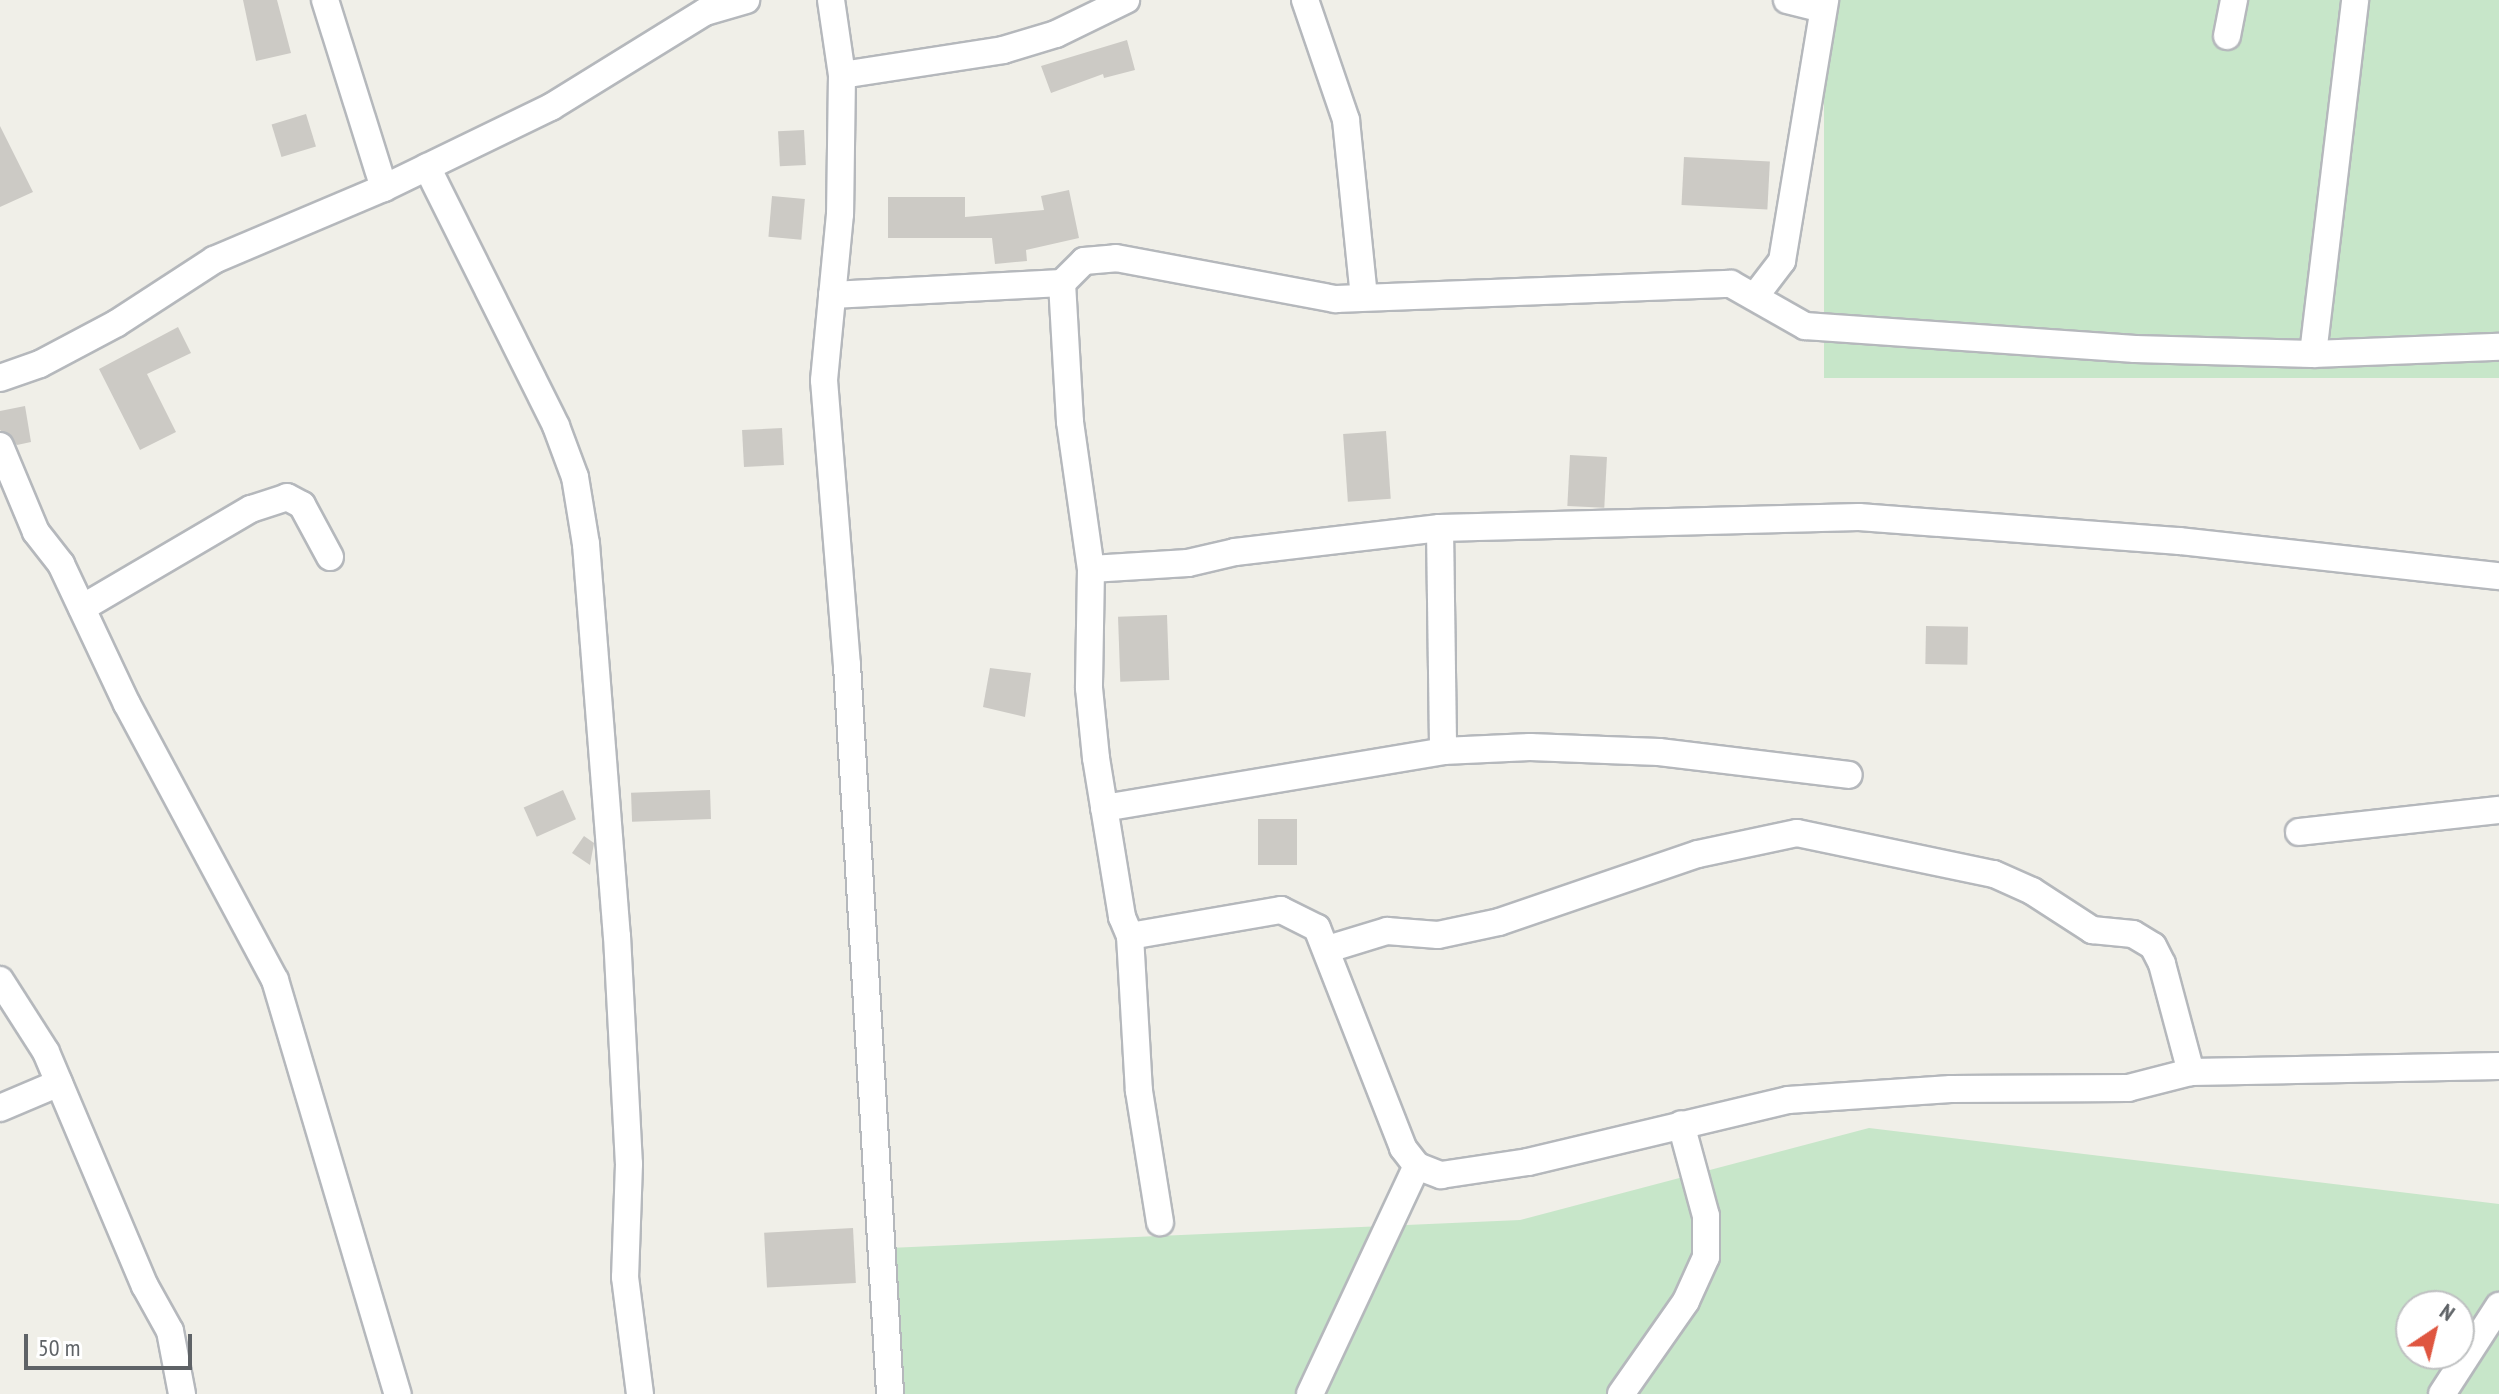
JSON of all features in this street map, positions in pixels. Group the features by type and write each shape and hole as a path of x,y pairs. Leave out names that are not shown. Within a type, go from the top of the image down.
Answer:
{"street":[{"path":"325,0 384,188"},
{"path":"0,378 40,364 117,323 214,260 384,188 551,107 705,12 746,0"},
{"path":"831,0 842,75 832,295 824,380 847,665 890,1394"},
{"path":"842,75 1003,50 1056,34 1126,0"},
{"path":"1305,0 1346,120 1364,297"},
{"path":"1756,295 1782,261 1824,5 1787,0"},
{"path":"2227,36 2234,0"},
{"path":"2313,354 2355,0"},
{"path":"427,167 556,426 575,477 587,559 617,936 629,1164 625,1277 640,1394"},
{"path":"832,295 1062,283 1084,261 1116,258 1336,299 1731,284 1756,295 1772,311 1805,326 2135,349 2313,354 2499,347"},
{"path":"1062,283 1070,422 1091,569 1089,688 1122,917 1130,936 1139,1091 1160,1222"},
{"path":"0,446 36,532 61,564 127,704 275,980 398,1394"},
{"path":"82,608 251,509 287,497 302,505 330,557"},
{"path":"1091,569 1188,563 1235,552 1440,528 1859,517 2180,541 2499,576"},
{"path":"1440,528 1443,751"},
{"path":"1104,808 1443,751 1530,747 1659,752 1849,775"},
{"path":"2299,832 2499,810"},
{"path":"1328,949 1387,931 1438,935 1499,922 1698,854 1797,833 1994,874 2032,891 2092,930 2143,940 2153,946 2162,964 2191,1072"},
{"path":"1130,936 1281,910 1317,928 1328,949 1403,1148 1417,1166 1441,1175 1528,1162 1788,1100 1951,1089 2128,1088 2191,1072 2499,1066"},
{"path":"0,980 46,1052 145,1286 170,1331 182,1394"},
{"path":"0,1108 59,1083"},
{"path":"1621,1394 1686,1301 1706,1257 1706,1216 1681,1124"},
{"path":"1310,1394 1417,1166"},
{"path":"2442,1394 2499,1306"}],"green space":[{"path":"1824,0 2499,0 2499,378 1824,378"},
{"path":"1869,1128 2499,1204 2499,1394 903,1394 889,1248 1520,1220"}],"building":[{"path":"243,0 277,0 291,53 256,61"},
{"path":"1127,40 1135,70 1104,78 1103,74 1051,93 1041,66"},
{"path":"306,114 316,147 282,157 272,125"},
{"path":"0,126 33,192 0,207"},
{"path":"804,130 806,165 780,166 778,131"},
{"path":"1684,157 1770,162 1767,209 1681,205"},
{"path":"1069,190 1079,238 1026,250 1027,261 995,264 992,238 888,238 888,197 965,197 965,217 1044,210 1041,196"},
{"path":"772,196 805,199 801,240 768,237"},
{"path":"178,327 191,353 147,374 176,432 140,450 99,369"},
{"path":"25,406 31,442 17,445 0,430 0,411"},
{"path":"782,428 784,465 744,467 742,430"},
{"path":"1386,431 1391,499 1348,502 1343,434"},
{"path":"1570,455 1607,457 1604,508 1567,506"},
{"path":"1167,615 1169,680 1120,682 1118,617"},
{"path":"1926,626 1968,627 1967,665 1925,664"},
{"path":"990,668 1031,673 1025,717 983,707"},
{"path":"563,790 576,819 537,837 524,807"},
{"path":"710,790 711,819 632,822 631,793"},
{"path":"1258,819 1297,819 1297,865 1258,865"},
{"path":"584,836 594,843 590,865 572,853"},
{"path":"853,1228 856,1283 767,1288 764,1233"}]}
